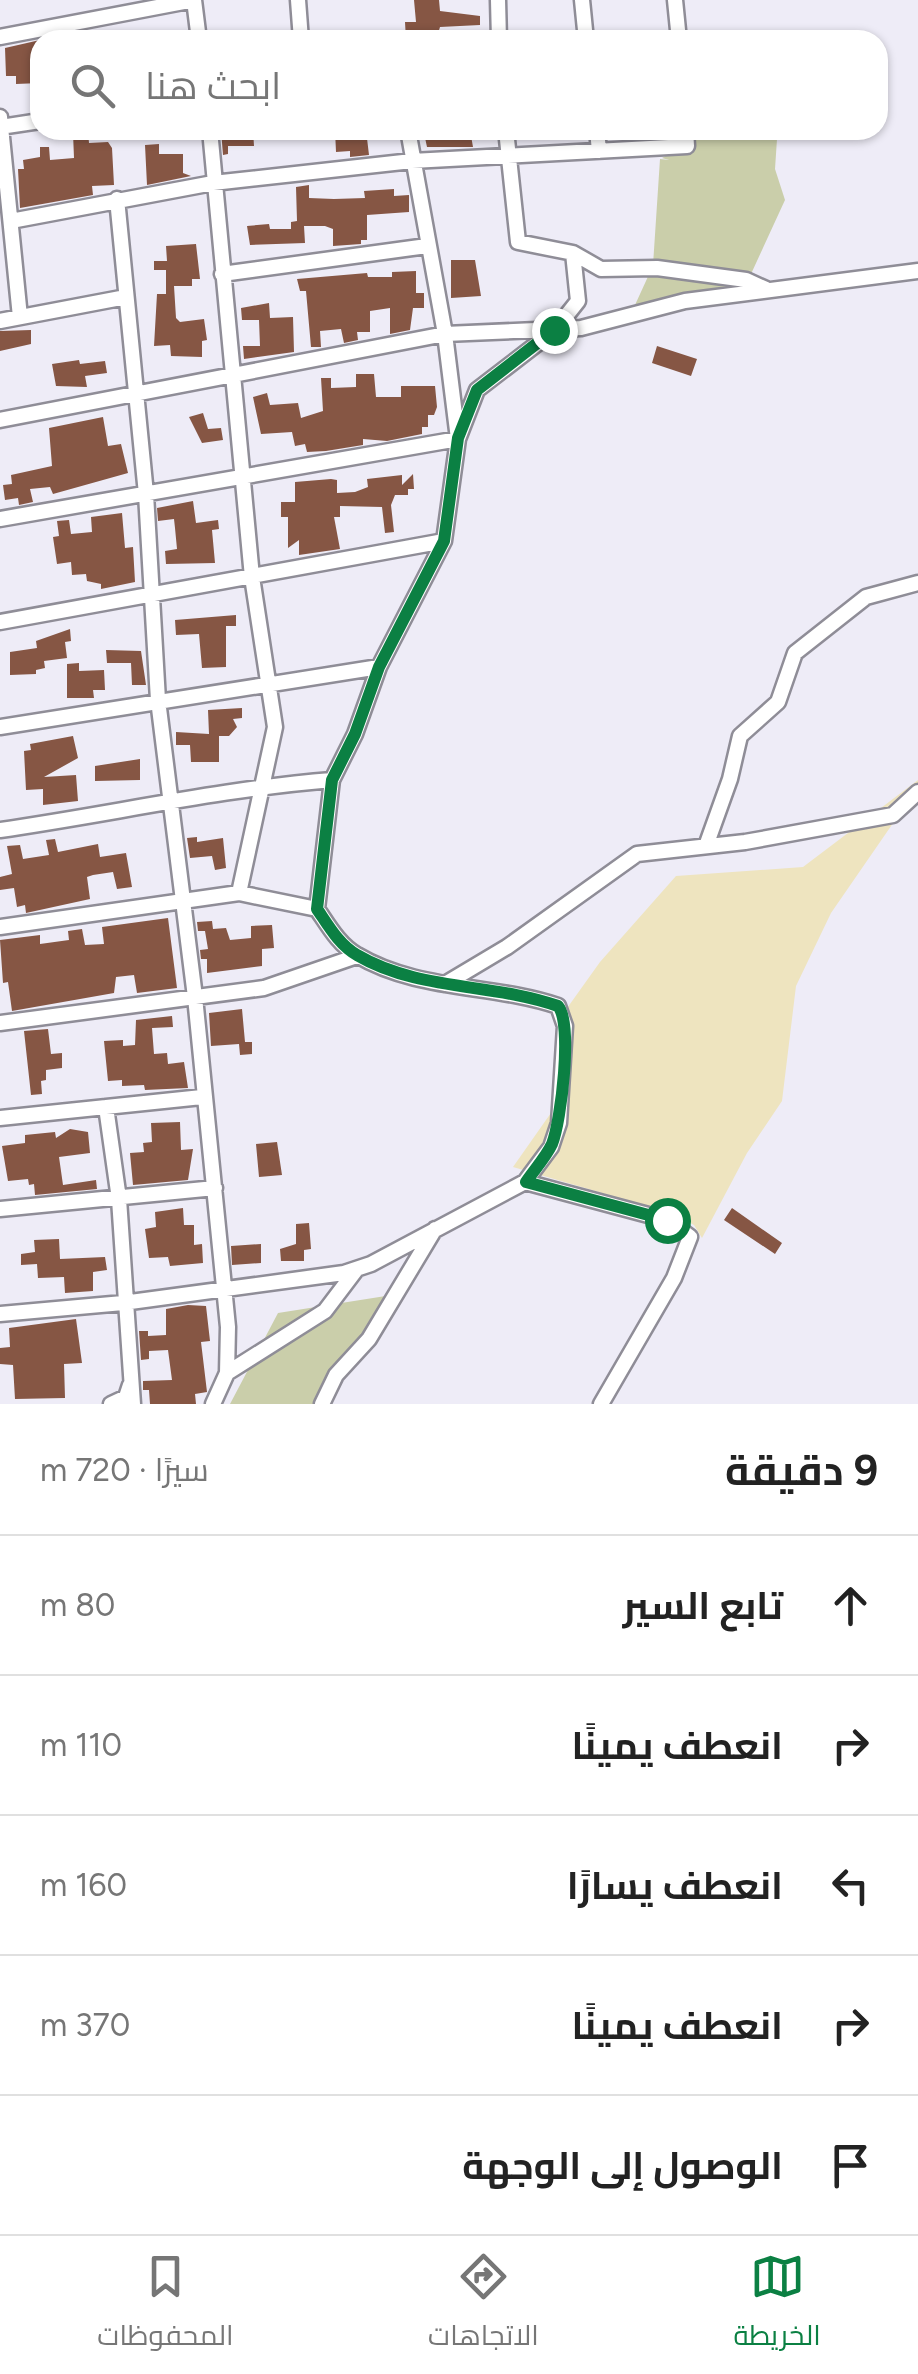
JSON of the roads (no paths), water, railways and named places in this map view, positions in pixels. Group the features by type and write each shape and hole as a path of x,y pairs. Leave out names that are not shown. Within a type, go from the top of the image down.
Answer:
{"street":[{"path":"99,0 101,18"},
{"path":"40,30 194,0 198,30"},
{"path":"298,0 301,30"},
{"path":"498,0 499,30"},
{"path":"582,0 585,30"},
{"path":"675,0 678,30"},
{"path":"0,38 30,32"},
{"path":"0,116 20,317"},
{"path":"1,127 30,123"},
{"path":"211,140 252,576 276,726 238,893"},
{"path":"409,140 426,246 446,334 458,438"},
{"path":"507,140 518,242 573,253 601,269 657,268 746,280 771,290"},
{"path":"598,140 599,151"},
{"path":"10,221 213,183 412,161 687,146 687,140"},
{"path":"117,199 146,494 158,700 180,901 196,997 202,1097 223,1288 226,1373 213,1404"},
{"path":"222,274 426,246"},
{"path":"0,1314 124,1304 356,1270 526,1182 550,1147 558,1123 563,1011 550,1003 444,984 357,956 340,942 317,909 332,780 355,734 379,667 444,541 458,438 477,390 554,330 578,301 573,253"},
{"path":"0,420 446,334 581,328 685,301 918,271"},
{"path":"0,321 126,297"},
{"path":"0,519 458,438"},
{"path":"0,622 444,541"},
{"path":"706,846 740,736 778,702 795,653 866,597 918,583"},
{"path":"0,727 379,667"},
{"path":"0,830 169,805 261,786 332,780"},
{"path":"444,984 522,936 637,854 893,815 918,792"},
{"path":"0,926 238,893 317,909"},
{"path":"0,1023 294,981 357,956"},
{"path":"0,1118 202,1097"},
{"path":"106,1108 119,1199 132,1404"},
{"path":"526,1182 667,1220 690,1237 674,1278 601,1404"},
{"path":"0,1208 215,1188"},
{"path":"322,1404 336,1375 369,1339 436,1228"},
{"path":"226,1373 325,1310 356,1270"},
{"path":"111,1404 126,1397 131,1380"}]}
